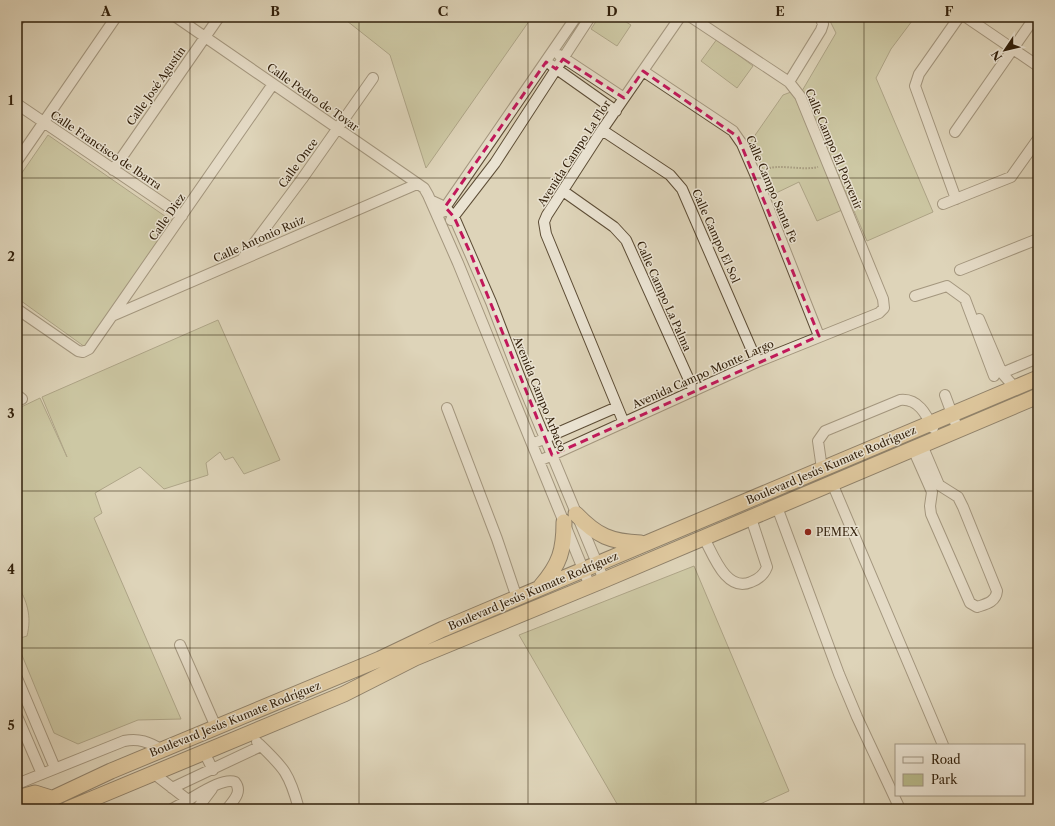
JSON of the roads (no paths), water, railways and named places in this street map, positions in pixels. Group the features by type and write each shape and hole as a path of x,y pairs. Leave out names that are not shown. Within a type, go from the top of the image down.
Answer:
{"highway":[{"name":"Boulevard Jesús Kumate Rodríguez","path":"30,809 51,798 216,727 380,660 443,629 1038,378"},
{"name":"Boulevard Jesús Kumate Rodríguez","path":"68,809 344,694 415,658 590,586 1038,396"},
{"path":"540,588 553,573 559,561 570,518 588,526 602,536 622,542 646,543"},
{"path":"338,677 344,694"},
{"path":"17,798 35,793 51,798"}],"street":[{"path":"17,22 20,17"},
{"path":"17,161 116,17"},
{"name":"Calle Pedro de Tovar","path":"176,17 424,188 432,201"},
{"name":"Calle José Agustín","path":"113,170 219,17"},
{"path":"438,217 576,17"},
{"path":"444,228 495,164 590,17"},
{"name":"Avenida Campo La Flor","path":"624,423 545,230 544,222 602,130 680,17"},
{"name":"Calle Campo El Porvenir","path":"691,17 788,82 800,96 883,299 884,308 879,313"},
{"path":"788,82 821,30 823,24 820,17"},
{"path":"956,199 915,86 918,74 959,17"},
{"path":"966,17 1038,66"},
{"path":"955,132 1035,17"},
{"path":"553,51 624,98"},
{"path":"546,62 616,111"},
{"name":"Calle Campo Santa Fe","path":"643,71 733,131 742,144 818,336"},
{"name":"Calle Once","path":"242,260 373,78"},
{"name":"Calle Diez","path":"19,313 74,348 83,352 89,349 273,84"},
{"name":"Calle Francisco de Ibarra","path":"17,104 182,216"},
{"name":"Calle Campo El Sol","path":"602,130 670,175 682,189 757,362"},
{"path":"943,204 1011,177 1038,139"},
{"name":"Calle Antonio Ruiz","path":"111,317 417,184"},
{"name":"Calle Campo La Palma","path":"563,191 614,227 626,240 694,391"},
{"path":"432,201 446,207"},
{"name":"Avenida Campo Arbaco","path":"432,201 539,461 570,518 591,566 604,580"},
{"name":"Avenida Campo Arbaco","path":"446,207 454,217 491,302 552,455 570,518 591,566 590,586"},
{"path":"960,270 1038,239"},
{"path":"915,296 947,286 965,299 969,299 972,302 998,374 1015,388"},
{"name":"Avenida Campo Monte Largo","path":"539,461 757,362 818,336 879,313"},
{"path":"998,374 1038,358"},
{"path":"945,395 958,430"},
{"path":"822,469 818,441 820,435 830,427 900,400 906,399 917,404 931,423 939,438"},
{"path":"532,444 617,407"},
{"path":"447,408 497,539 517,598"},
{"path":"918,447 940,485 954,494 960,501 996,586 997,595 989,602 976,607 970,603 932,514 932,492 918,447"},
{"path":"832,483 943,744"},
{"path":"932,500 949,492"},
{"path":"777,507 854,710 900,809"},
{"path":"704,538 728,578 737,584 752,582 762,575 767,567 751,518"},
{"path":"180,645 216,727"},
{"path":"17,678 55,768"},
{"path":"18,719 42,774"},
{"path":"248,734 286,772 293,787 299,809"},
{"path":"17,784 124,741 139,740 149,742 162,750"},
{"path":"172,788 213,770 261,746"},
{"path":"204,752 213,770"},
{"path":"153,773 188,800"},
{"path":"172,809 213,788 231,781 237,785 237,795 226,809"},
{"path":"196,809 213,788"}],"place":[{"name":"PEMEX","path":"808,532"}]}
